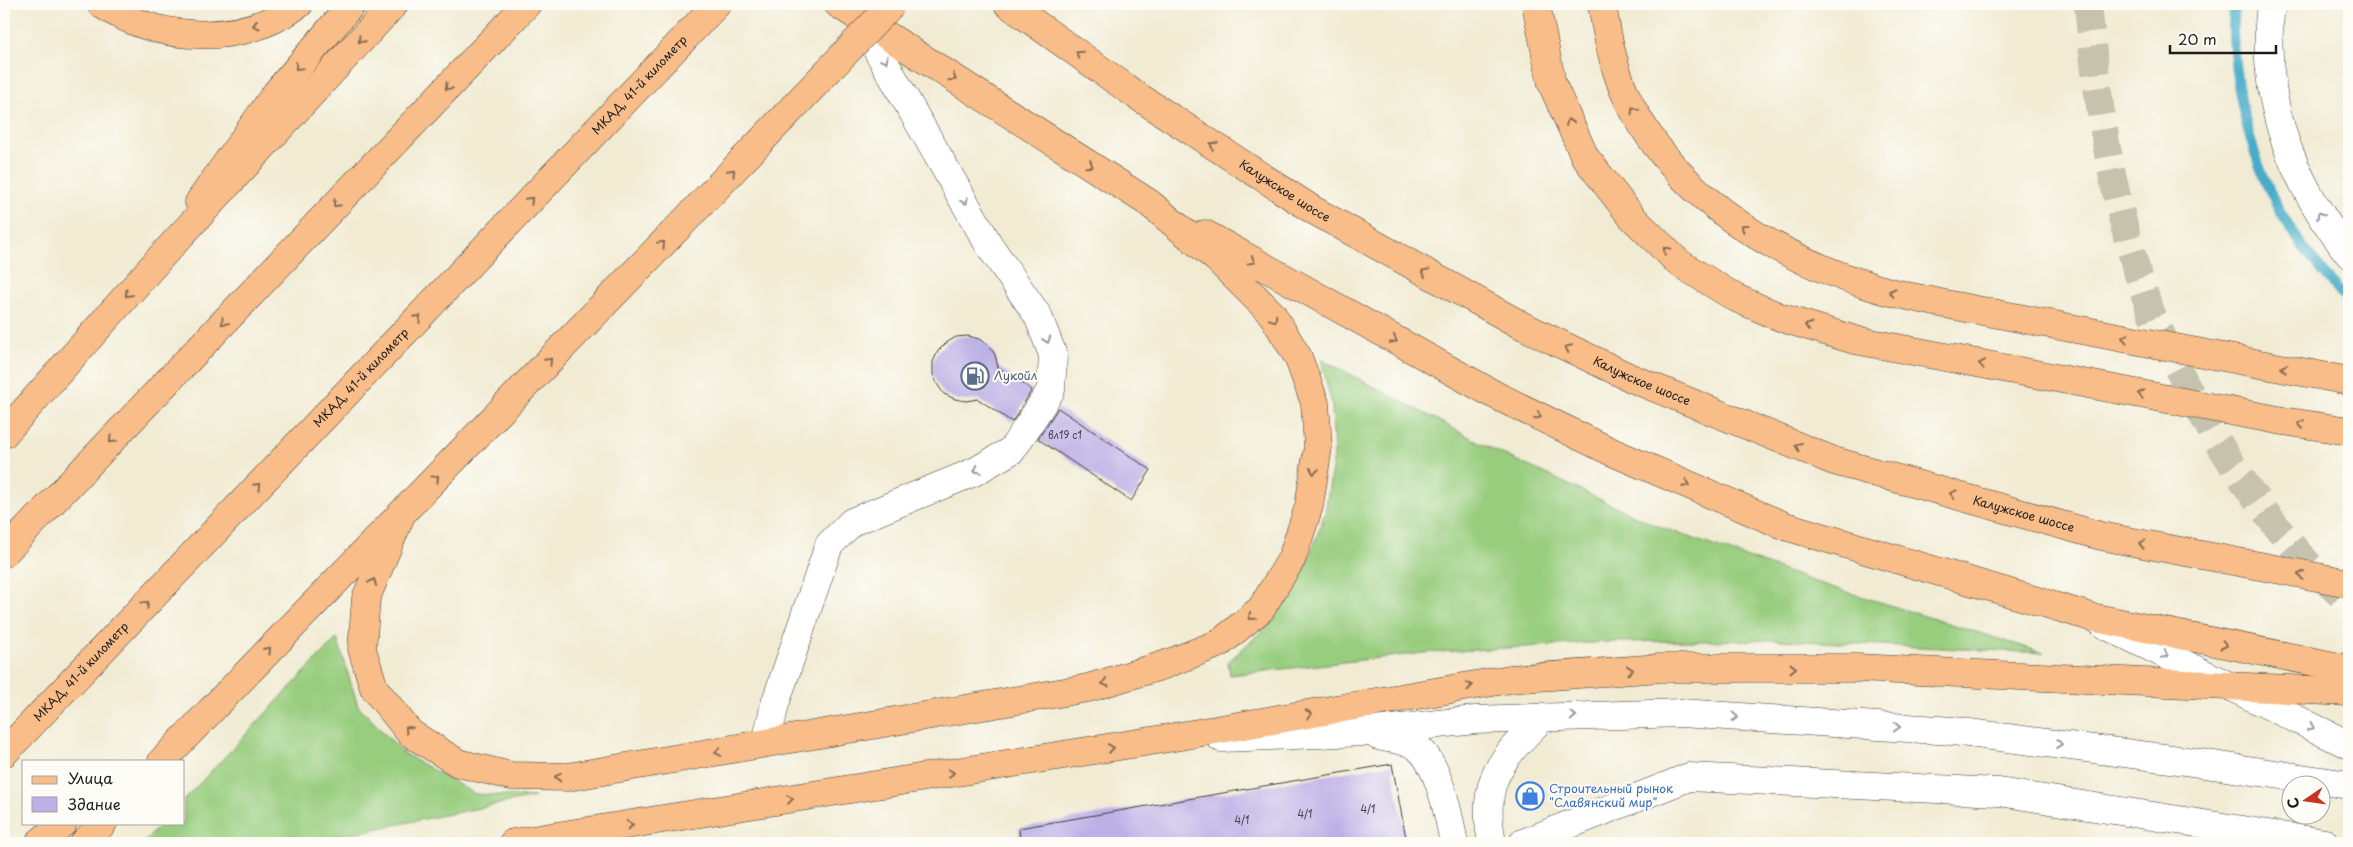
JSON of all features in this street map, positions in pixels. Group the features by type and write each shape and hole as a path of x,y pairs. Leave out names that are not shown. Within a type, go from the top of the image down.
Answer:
{"main road":[{"path":"100,4 117,14 145,26 175,34 206,35 237,31 266,22 299,4"},
{"path":"160,258 276,93 352,4"},
{"path":"4,434 160,258 394,4"},
{"path":"4,553 527,4"},
{"name":"МКАД, 41-й километр","path":"4,753 717,4"},
{"path":"163,760 892,4"},
{"name":"Калужское шоссе","path":"1008,4 1136,95 1313,210 1519,324 1631,378 1834,461 2101,536 2349,583"},
{"path":"1536,4 1552,84 1586,157 1632,217 1679,263 1736,298 1782,318 1855,340 2282,421 2349,431"},
{"path":"1602,4 1608,42 1629,101 1662,155 1703,198 1752,233 1810,264 1874,287 1940,303 2349,381"},
{"path":"849,11 1149,203 1495,395 1612,452 1785,526 2091,617 2349,669"},
{"path":"402,513 366,598 362,649 374,688 410,733 458,763 511,776 568,778 1088,688 1164,665 1220,643 1261,609 1292,558 1309,506 1318,447 1314,402 1298,357 1272,314 1217,259 1149,203"},
{"path":"512,843 1157,740 1510,679 1660,668 1857,668 2037,675 2349,692"},
{"path":"140,760 244,675"},
{"path":"39,843 62,824"},
{"path":"84,843 102,824"}],"street":[{"path":"2271,4 2268,29 2270,78 2280,128 2298,174 2324,222 2349,254"},
{"path":"766,743 775,704 829,545 852,522 974,472 1012,450 1050,390 1052,354 1038,316 989,245 849,11"},
{"path":"2091,617 2349,745"},
{"path":"1157,740 1365,732 1476,720 1681,713 1953,731 2179,760 2349,785"},
{"path":"1492,843 1489,800 1494,776 1510,750 1542,717"},
{"path":"1365,732 1416,746 1434,769 1448,814 1454,843"},
{"path":"1523,843 1689,777 1999,792 2325,843"}],"green space":[{"path":"1321,359 1496,451 1655,525 1815,582 2044,653 1778,640 1606,642 1423,653 1230,675 1228,662 1273,621 1306,568 1325,513 1334,456 1332,405"},
{"path":"337,638 358,706 403,753 475,794 534,797 305,843 143,843 161,824 185,824 185,799"}],"building":[{"path":"968,336 979,339 989,346 995,355 998,367 1032,390 1012,422 978,399 966,401 944,394 937,384 933,374 933,362 938,351 956,337"},
{"path":"1058,408 1151,470 1131,501 1038,439"},
{"path":"1392,764 1407,843 1020,843 1019,828"}],"waterway":[{"path":"2234,4 2234,55 2238,83 2250,138 2259,164 2280,211 2295,235 2321,270 2349,302"}],"tunnel":[{"path":"2088,4 2096,81 2109,157 2126,233 2151,313 2183,379 2229,460 2246,485 2283,535 2303,558 2349,603"}],"place":[{"name":"Лукойл","path":"975,376"},
{"name":"Строительный рынок \"Славянский мир\"","path":"1530,796"}]}
